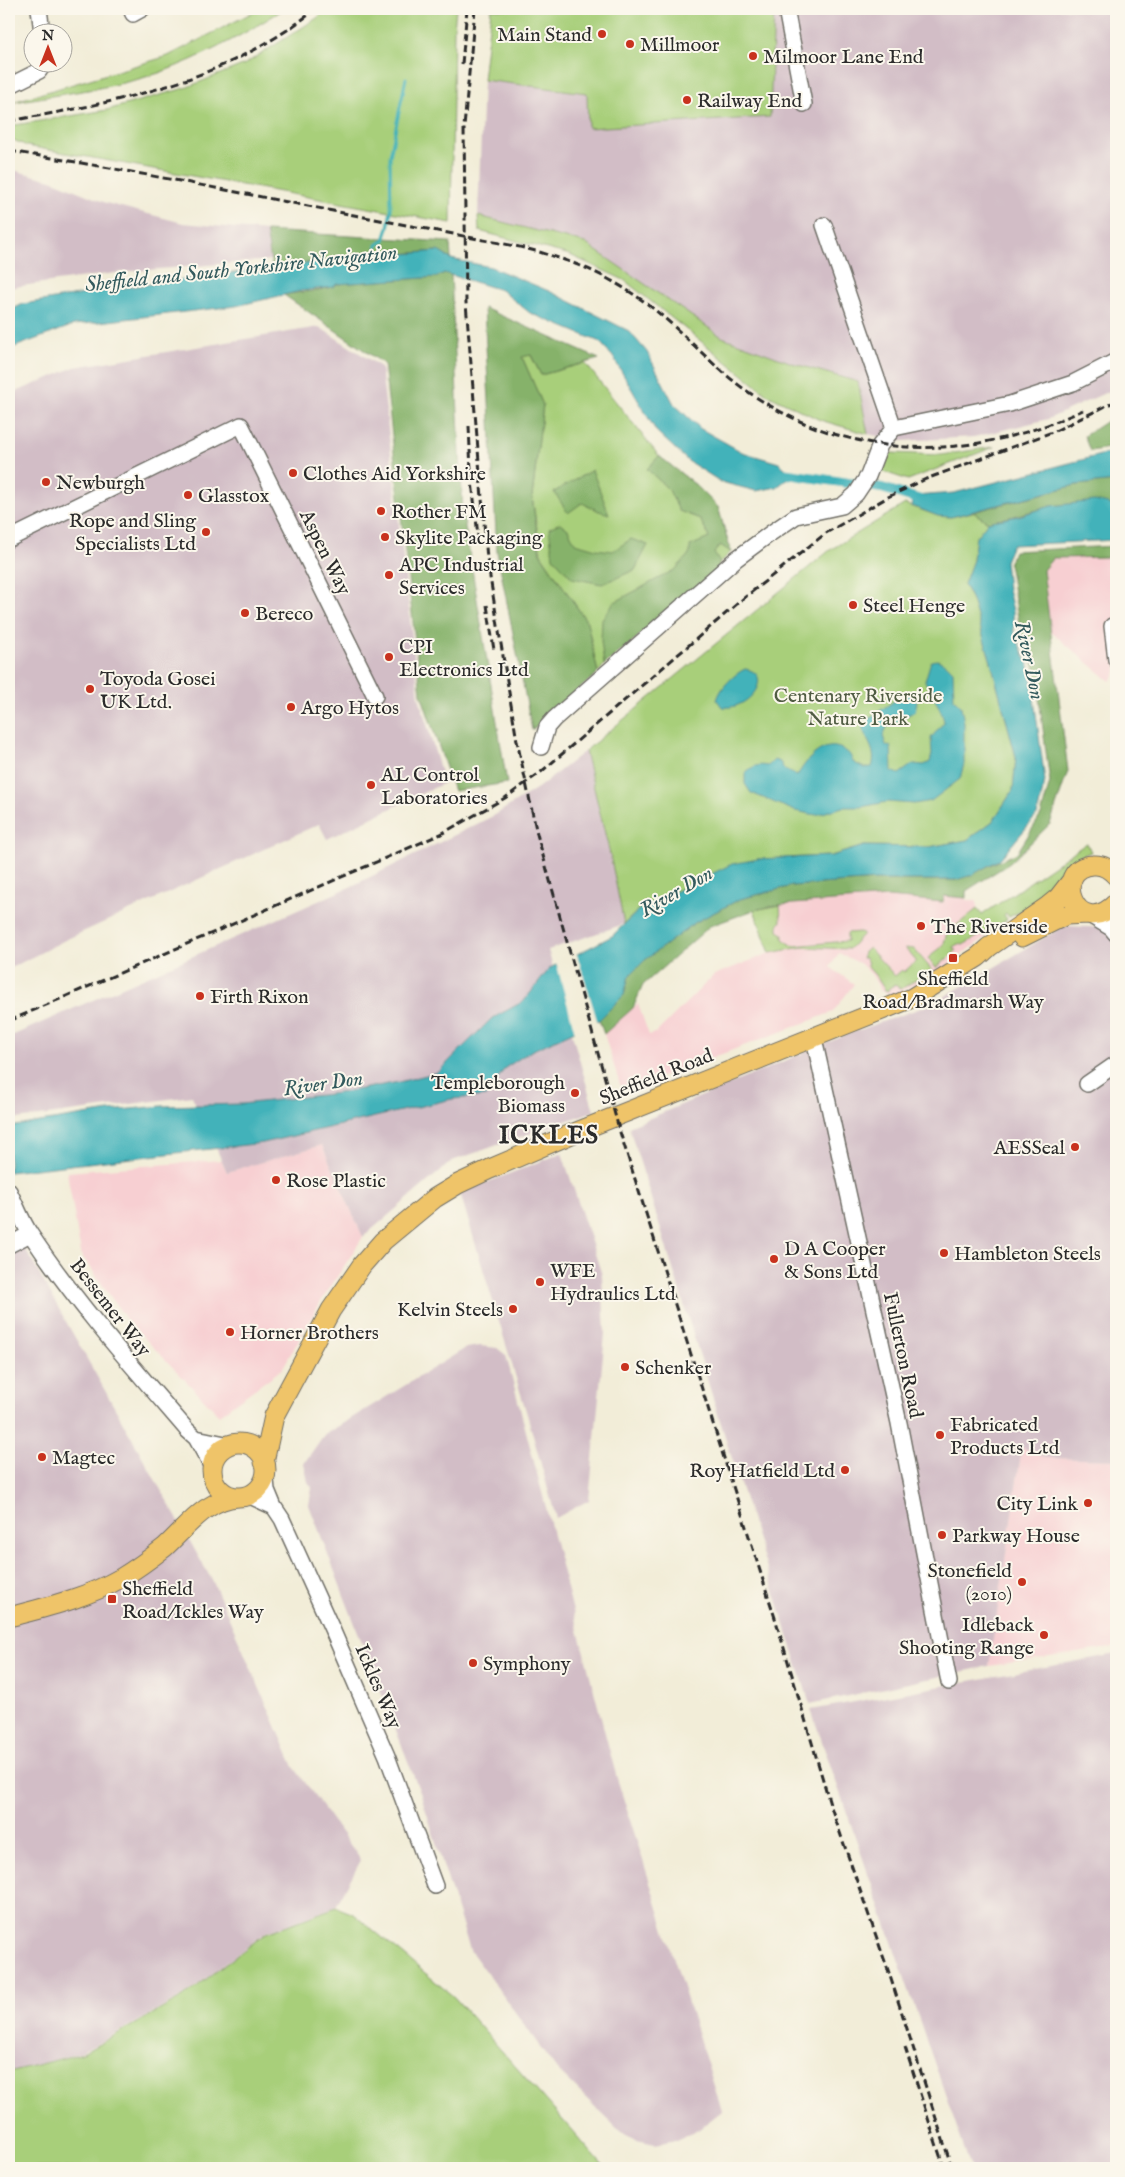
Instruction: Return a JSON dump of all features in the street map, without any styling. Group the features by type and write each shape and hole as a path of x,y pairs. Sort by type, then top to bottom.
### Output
{"main road":[{"path":"1089,865 1116,859"},
{"path":"1089,865 1103,866 1116,876"},
{"name":"Sheffield Road","path":"265,1466 274,1416 331,1310 362,1265 383,1241 435,1198 474,1176 569,1135 912,998 978,956 1048,906 1058,898 1080,869 1089,865"},
{"path":"1072,880 1070,893 1072,902 1080,910 1088,914"},
{"name":"Sheffield Road","path":"978,956 993,953 1066,915 1099,915 1108,912 1116,903"},
{"name":"Sheffield Road","path":"234,1444 274,1416"},
{"path":"9,1617 75,1599 120,1578 144,1564 202,1512 220,1500 243,1496 261,1484 265,1466 254,1448 234,1444 219,1452 212,1469 202,1512"},
{"path":"212,1469 215,1483 222,1491 243,1496"}],"street":[{"path":"39,9 41,22"},
{"path":"786,9 804,104"},
{"path":"9,86 37,72"},
{"path":"824,225 894,428"},
{"path":"541,747 548,727 554,719 736,559 796,516 842,506 856,494 866,480 880,445 894,428 1010,404 1073,383 1116,361"},
{"name":"Aspen Way","path":"9,539 241,425 375,696"},
{"path":"1112,626 1116,660"},
{"path":"1088,914 1111,928 1116,934"},
{"name":"Fullerton Road","path":"814,1038 899,1423 950,1682"},
{"path":"1086,1084 1116,1064"},
{"name":"Bessemer Way","path":"9,1191 30,1234 129,1363 196,1438 212,1469"},
{"path":"9,1245 30,1234"},
{"path":"196,1438 234,1444"},
{"name":"Ickles Way","path":"265,1466 267,1490 332,1629 383,1747 435,1886"},
{"path":"243,1496 274,1507"}],"shaded area":[{"path":"774,9 1116,9 1116,388 1048,419 974,437 901,441 868,434 858,382 792,363 722,337 585,243 478,216 483,80 587,93 588,127 770,117"},
{"path":"9,169 51,180 106,203 183,223 266,231 270,260 122,272 14,287 9,291"},
{"path":"319,327 381,367 419,697 444,783 327,839 319,824 65,940 9,969 9,395 75,367"},
{"path":"1116,557 1116,673 1110,681 1051,632 1043,570 1053,558"},
{"path":"585,751 610,854 624,924 548,950 594,1111 452,1161 363,1237 322,1145 227,1172 192,1096 9,1120 9,1037 350,887 495,815 539,787"},
{"path":"910,891 966,891 966,900 977,900 977,909 990,934 935,974 897,994 891,995 881,991 872,975 861,964 839,953 830,967 854,984 833,1012 627,1090 620,1085 604,1034 638,1004 649,1035 657,1032 714,975 770,953 754,910 780,905 888,897"},
{"path":"1064,926 1111,928 1116,934 1116,1460 1046,1458 1022,1447 989,1666 810,1704 629,1127 848,1034 932,1004"},
{"path":"322,1145 363,1237 320,1303 282,1369 219,1415 126,1319 81,1254 67,1172 221,1160 227,1172"},
{"path":"562,1153 602,1275 605,1334 589,1500 556,1518 527,1414 460,1193"},
{"path":"24,1247 214,1584 294,1767 361,1860 336,1906 266,1932 183,1996 82,2052 9,2072 9,1255"},
{"path":"480,1346 497,1348 506,1355 616,1775 722,2111 699,2129 676,2140 655,2144 637,2140 622,2133 557,2070 470,1950 421,1795 309,1505 312,1487 308,1482 304,1463 324,1435 466,1348"},
{"path":"1022,1447 1046,1458 1116,1460 1116,1647 989,1666"},
{"path":"1116,1654 1116,2168 971,2168 811,1710"}],"green space":[{"path":"259,9 284,9 192,60 159,73 103,87 9,103 168,56"},
{"path":"327,9 456,9 454,29 451,223 27,146 9,138 9,126 107,110 185,88 245,64 317,18"},
{"name":"Millmoor","path":"491,9 774,9 770,117 588,128 587,93 483,80"},
{"path":"478,216 585,243 722,337 792,363 858,382 868,434 820,420 767,394 624,280 570,255 479,231"},
{"path":"266,231 450,242 451,259 438,251 357,257 272,267"},
{"path":"444,273 451,274 463,514 507,783 454,791 421,694 384,364 284,295 320,290 337,284 437,277"},
{"path":"484,308 599,359 541,375 531,355 522,357 543,405 532,497 540,553 587,622 598,673 532,730 497,552"},
{"path":"530,354 541,375 585,363 659,456 697,486 718,507 731,552 720,563 716,572 604,665 598,673 587,622 541,554 532,497 543,405 522,357"},
{"path":"1116,415 1116,447 1090,451 1084,436"},
{"path":"994,447 908,480 881,471 891,453 941,455"},
{"path":"659,456 697,486 718,507 731,552 720,545 714,553 720,563 716,572 604,665 601,641 602,620 613,603 676,569 690,553 690,546 709,538 700,519 679,511 669,490 647,469"},
{"path":"592,470 609,514 582,503 568,513 554,492"},
{"path":"1116,481 1116,506 1099,503 1067,504 988,522 973,512 1076,485"},
{"name":"Centenary Riverside Nature Park","path":"905,504 938,516 951,517 973,512 988,522 976,537 973,560 964,584 972,600 991,662 1016,757 1013,790 993,821 967,840 929,847 864,846 831,856 758,859 641,908 624,924 610,854 585,751 830,550"},
{"path":"560,523 568,529 575,543 596,549 613,551 631,539 648,545 635,570 602,584 572,578 553,557 549,528"},
{"path":"1116,546 1116,557 1053,558 1043,570 1068,771 1050,824 1010,863 966,891 966,898 944,896 943,902 888,897 780,905 754,910 710,926 643,985 633,1008 604,1034 599,1020 624,995 629,976 645,960 696,922 740,899 792,886 876,880 956,880 1017,853 1041,815 1050,782 1035,668 1021,635 1009,563 1014,551"},
{"path":"1087,843 1091,852 1070,864 1053,890 1043,898 1009,917 1006,913 1004,915 1007,919 1002,923 963,945 958,944 953,947 956,951 936,968 928,958 943,946 947,933 977,909 982,915"},
{"path":"780,905 781,921 778,931 783,934 783,939 793,946 847,941 847,933 860,932 863,934 849,949 803,947 770,953 754,910"},
{"path":"869,948 895,976 902,970 904,972 916,961 905,948 914,949 932,970 901,989 895,985 889,988 888,991 885,990 866,965 868,963 865,958 862,958 864,952"},
{"path":"336,1907 354,1914 454,1997 605,2168 9,2168 9,2072 83,2053 183,1997 266,1933"}],"water":[{"path":"438,251 451,259 491,267 549,291 629,331 647,352 674,404 701,429 742,452 779,463 787,470 786,480 777,487 756,491 721,482 688,461 656,431 613,357 600,342 530,313 501,290 444,273 437,277 337,284 333,287 301,291 236,306 74,325 9,349 9,311 23,304 230,273"},
{"path":"1116,451 1116,481 1076,485 951,517 938,516 912,506 915,496 954,493"},
{"path":"1095,501 1116,506 1116,540 1012,545 1005,561 1013,611 1014,632 1030,669 1045,781 1037,815 1000,859 972,875 956,880 876,880 792,886 740,899 696,922 645,960 629,976 624,995 599,1020 531,1051 505,1068 486,1096 452,1099 263,1143 9,1172 9,1127 109,1111 162,1106 242,1104 339,1093 399,1082 438,1072 491,1019 524,1001 550,968 612,936 641,908 732,864 758,859 831,856 864,846 929,847 967,840 993,821 1013,790 1016,757 991,662 972,600 964,584 973,560 976,537 988,522 1018,516 1051,506"},
{"path":"937,660 946,664 953,671 954,699 961,706 964,723 964,764 960,779 931,801 914,804 887,802 861,807 843,807 816,815 795,811 751,793 745,784 745,773 753,767 758,765 768,766 774,760 780,762 784,769 797,776 811,757 824,748 839,748 850,755 853,762 864,768 872,767 872,749 862,723 906,693 913,694 917,702 915,711 887,727 883,736 886,745 891,747 892,771 899,774 913,764 924,765 930,762 932,754 931,738 944,722 925,681 931,661"},
{"path":"745,669 754,672 758,677 755,691 742,703 732,707 722,707 717,700 724,686"}],"pier":[{"path":"576,951 598,1023 575,1033 556,962"}],"waterway":[{"path":"376,260 377,245 384,240 391,210 390,156 406,78"},
{"name":"Sheffield and South Yorkshire Navigation","path":"775,472 882,488 927,502"}],"railway":[{"path":"9,121 91,106 170,85 209,71 246,54 282,34 316,9"},
{"path":"462,64 467,9"},
{"path":"475,9 464,127 466,303 487,559 517,741 537,834 619,1129 776,1621 831,1807 889,1973 952,2168"},
{"path":"9,151 139,173 503,244 562,259 602,276 645,302 674,326 729,378 744,389 784,413 825,431 867,442 910,447 954,446 997,439 1040,427 1083,410"},
{"path":"9,1021 441,834 505,798 541,772 744,598 826,533 888,497 926,479 1055,431 1116,401"},
{"path":"469,426 471,472 478,536"},
{"path":"487,605 494,650"},
{"path":"905,2047 944,2168"}],"place":[{"name":"Main Stand","path":"602,34"},
{"name":"Millmoor","path":"630,44"},
{"name":"Milmoor Lane End","path":"753,56"},
{"name":"Railway End","path":"687,100"},
{"name":"Clothes Aid Yorkshire","path":"293,473"},
{"name":"Newburgh","path":"46,482"},
{"name":"Glasstox","path":"188,495"},
{"name":"Rother FM","path":"381,511"},
{"name":"Rope and Sling Specialists Ltd","path":"206,532"},
{"name":"Skylite Packaging","path":"385,537"},
{"name":"APC Industrial Services","path":"389,575"},
{"name":"Steel Henge","path":"853,605"},
{"name":"Bereco","path":"245,613"},
{"name":"CPI Electronics Ltd","path":"389,657"},
{"name":"Toyoda Gosei UK Ltd.","path":"90,689"},
{"name":"Argo Hytos","path":"291,707"},
{"name":"AL Control Laboratories","path":"371,785"},
{"name":"The Riverside","path":"921,926"},
{"name":"Sheffield Road/Bradmarsh Way","path":"953,958"},
{"name":"Firth Rixon","path":"200,996"},
{"name":"Templeborough Biomass","path":"575,1093"},
{"name":"AESSeal","path":"1075,1147"},
{"name":"Rose Plastic","path":"276,1180"},
{"name":"Hambleton Steels","path":"944,1253"},
{"name":"D A Cooper & Sons Ltd","path":"774,1259"},
{"name":"WFE Hydraulics Ltd","path":"540,1282"},
{"name":"Kelvin Steels","path":"513,1309"},
{"name":"Horner Brothers","path":"230,1332"},
{"name":"Schenker","path":"625,1367"},
{"name":"Fabricated Products Ltd","path":"940,1435"},
{"name":"Magtec","path":"42,1457"},
{"name":"Roy Hatfield Ltd","path":"845,1470"},
{"name":"City Link","path":"1088,1503"},
{"name":"Parkway House","path":"942,1535"},
{"name":"Stonefield (2010)","path":"1022,1582"},
{"name":"Sheffield Road/Ickles Way","path":"112,1599"},
{"name":"Idleback Shooting Range","path":"1044,1635"},
{"name":"Symphony","path":"473,1663"}],"district":[{"name":"ICKLES","path":"549,1134"}],"water label":[{"name":"River Don","path":"1030,660"},
{"name":"River Don","path":"676,891"},
{"name":"River Don","path":"323,1083"}]}
